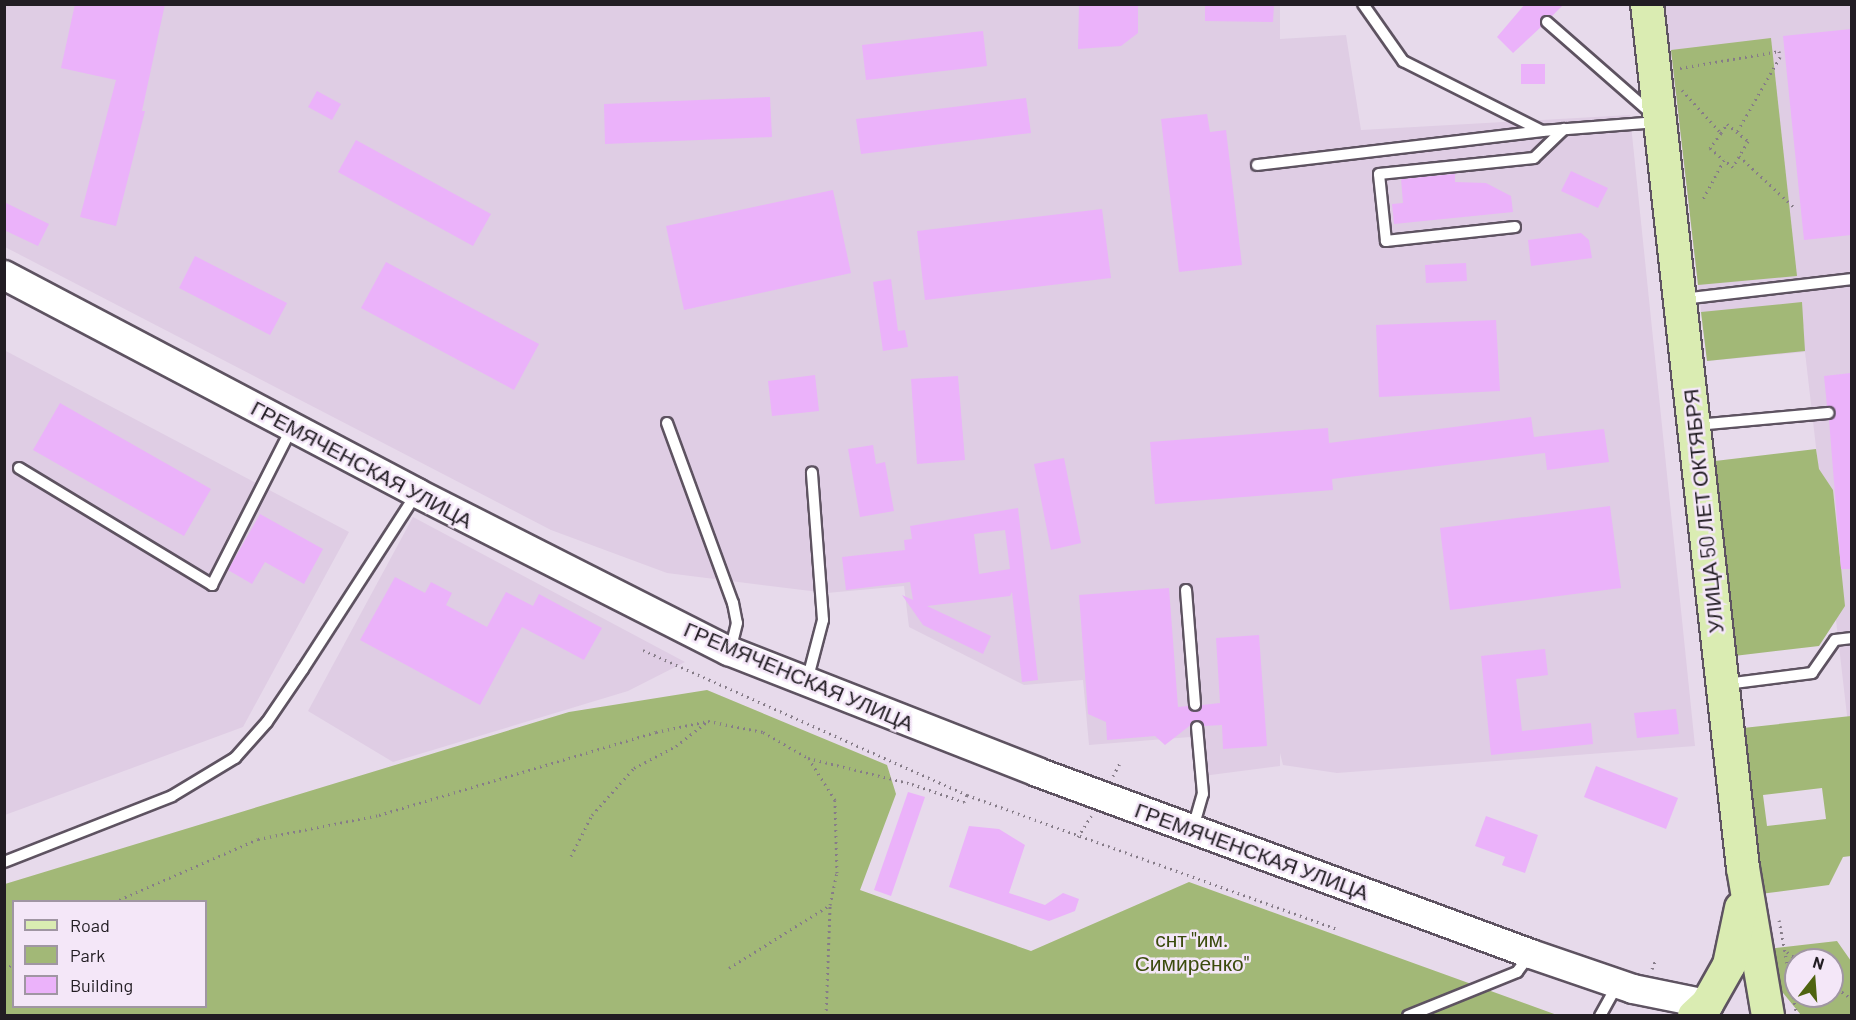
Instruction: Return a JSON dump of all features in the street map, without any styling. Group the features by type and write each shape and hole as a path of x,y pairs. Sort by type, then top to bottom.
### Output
{"main road":[{"name":"УЛИЦА 50 ЛЕТ ОКТЯБРЯ","path":"1647,4 1743,868 1766,1016"},
{"name":"ГРЕМЯЧЕНСКАЯ УЛИЦА","path":"4,275 417,493 729,651 1193,828 1625,987"},
{"path":"1700,1010 1736,944 1743,868"},
{"path":"1625,987 1700,1010 1739,1002 1766,1016"},
{"path":"1625,987 1667,1016"}],"lane":[{"path":"1363,4 1403,61 1542,131"},
{"path":"1546,21 1661,122"},
{"path":"1257,165 1542,131 1661,122"},
{"path":"1515,227 1386,241 1378,174 1534,158 1564,129"},
{"path":"1679,299 1851,279"},
{"path":"1693,425 1828,413"},
{"path":"667,423 734,603 737,623 729,651"},
{"path":"19,468 212,585 292,427"},
{"path":"807,681 818,653 823,620 812,472"},
{"path":"4,862 172,796 235,758 267,722 417,493"},
{"path":"1186,590 1195,705"},
{"path":"1722,684 1812,673 1835,640 1851,638"},
{"path":"1193,828 1203,794 1197,727"},
{"path":"1408,1016 1517,972 1531,954"},
{"path":"1600,1016 1625,987"}],"path":[{"path":"1673,69 1779,51 1780,57 1737,132"},
{"path":"1674,82 1721,133"},
{"path":"1727,124 1737,132 1748,141 1733,167 1710,148 1727,124"},
{"path":"1739,156 1795,208"},
{"path":"1703,199 1724,160"},
{"path":"643,650 967,795 1338,929"},
{"path":"119,900 258,839 379,815 656,732 708,721 763,732 808,758 912,784 964,802 967,795"},
{"path":"571,856 592,815 634,768 676,746 708,721"},
{"path":"808,758 835,800 837,873 830,905 826,1016"},
{"path":"729,968 830,905"},
{"path":"1779,920 1784,948"}],"shaded area":[{"path":"5,5 1280,5 1280,39 1346,35 1361,130 1630,115 1695,746 1337,773 1283,765 1280,753 1280,766 1195,777 1190,737 1089,745 1083,680 1024,685 909,627 904,586 827,593 667,573 551,530 5,247"},
{"path":"1665,5 1851,5 1851,750 1805,352 1707,361"},
{"path":"4,350 349,532 243,727 5,815"},
{"path":"413,517 685,662 628,691 393,762 308,711"}],"green space":[{"path":"1771,38 1797,276 1698,285 1671,50"},
{"path":"1802,302 1805,351 1707,361 1701,312"},
{"path":"1816,449 1819,469 1833,490 1845,606 1819,646 1734,656 1715,461"},
{"name":"снт \"им. Симиренко\"","path":"707,690 887,765 896,794 860,890 1031,951 1189,882 1557,1015 5,1016 5,884 569,712"},
{"path":"1851,716 1851,856 1843,857 1829,885 1760,894 1743,728","holes":["1822,788 1826,819 1767,826 1763,795"]},
{"path":"1837,941 1842,948 1784,948 1784,994 1771,978 1768,949"},
{"path":"1844,951 1851,961 1851,1015 1801,1015 1795,1008 1844,1008"}],"building":[{"path":"75,4 165,4 142,111 145,111 116,226 80,217 116,80 61,68"},
{"path":"1079,4 1138,4 1138,33 1121,46 1078,49"},
{"path":"1205,4 1274,4 1273,22 1205,21"},
{"path":"1525,4 1564,4 1552,16 1542,17 1541,27 1513,53 1497,37"},
{"path":"1851,29 1851,235 1804,240 1783,36"},
{"path":"983,31 987,66 866,80 862,45"},
{"path":"1521,64 1545,64 1545,84 1521,84"},
{"path":"317,91 341,104 332,120 308,107"},
{"path":"770,97 772,137 605,144 604,104"},
{"path":"1026,98 1031,133 861,154 856,119"},
{"path":"1207,114 1210,132 1226,130 1242,265 1179,272 1161,119"},
{"path":"356,140 491,214 473,246 338,172"},
{"path":"1571,171 1608,188 1598,208 1561,191"},
{"path":"1455,174 1455,182 1486,183 1511,196 1513,212 1394,224 1392,204 1403,203 1401,179"},
{"path":"833,190 851,273 684,310 666,226"},
{"path":"4,202 49,224 38,246 4,230"},
{"path":"1102,209 1111,278 925,300 917,231"},
{"path":"1581,233 1589,240 1592,258 1531,266 1528,240"},
{"path":"195,256 287,303 270,335 179,288"},
{"path":"386,262 539,344 514,390 361,308"},
{"path":"1466,263 1467,281 1426,283 1425,265"},
{"path":"891,279 898,331 905,330 908,347 883,351 873,282"},
{"path":"1496,320 1500,391 1379,397 1376,325"},
{"path":"1851,373 1851,569 1841,569 1829,420 1835,413 1827,406 1824,376"},
{"path":"815,375 819,411 772,416 768,381"},
{"path":"958,376 965,460 917,464 911,379"},
{"path":"60,403 211,489 184,536 33,450"},
{"path":"1531,417 1534,437 1604,429 1609,462 1547,470 1545,453 1332,479 1333,490 1155,504 1150,442 1328,428 1329,443"},
{"path":"873,445 876,464 885,462 894,511 860,517 848,449"},
{"path":"1064,458 1081,543 1051,550 1034,464"},
{"path":"1610,506 1621,588 1450,610 1440,528"},
{"path":"1018,508 1038,680 1022,682 1012,592 1010,596 927,606 991,636 983,654 923,625 902,595 913,600 910,582 846,590 842,557 905,550 904,540 912,539 910,526","holes":["1005,530 1010,569 979,574 974,534"]},
{"path":"260,514 323,549 304,584 265,562 252,584 228,570"},
{"path":"395,577 425,593 431,582 452,593 446,605 487,627 506,592 533,606 539,594 602,628 584,660 522,627 480,705 360,640"},
{"path":"1169,588 1178,707 1188,706 1195,712 1202,705 1220,703 1216,638 1259,635 1267,746 1223,749 1222,725 1204,726 1197,720 1165,745 1155,736 1107,740 1106,722 1088,714 1079,595"},
{"path":"1545,649 1548,675 1516,679 1522,731 1591,723 1593,744 1491,755 1481,656"},
{"path":"1676,709 1679,734 1637,738 1634,713"},
{"path":"1596,766 1678,798 1666,829 1584,797"},
{"path":"908,792 925,797 891,896 874,890"},
{"path":"1486,816 1538,835 1525,873 1502,865 1505,857 1475,846"},
{"path":"969,826 999,829 1025,845 1009,893 1045,905 1063,893 1079,899 1075,911 1049,921 949,887"}]}
